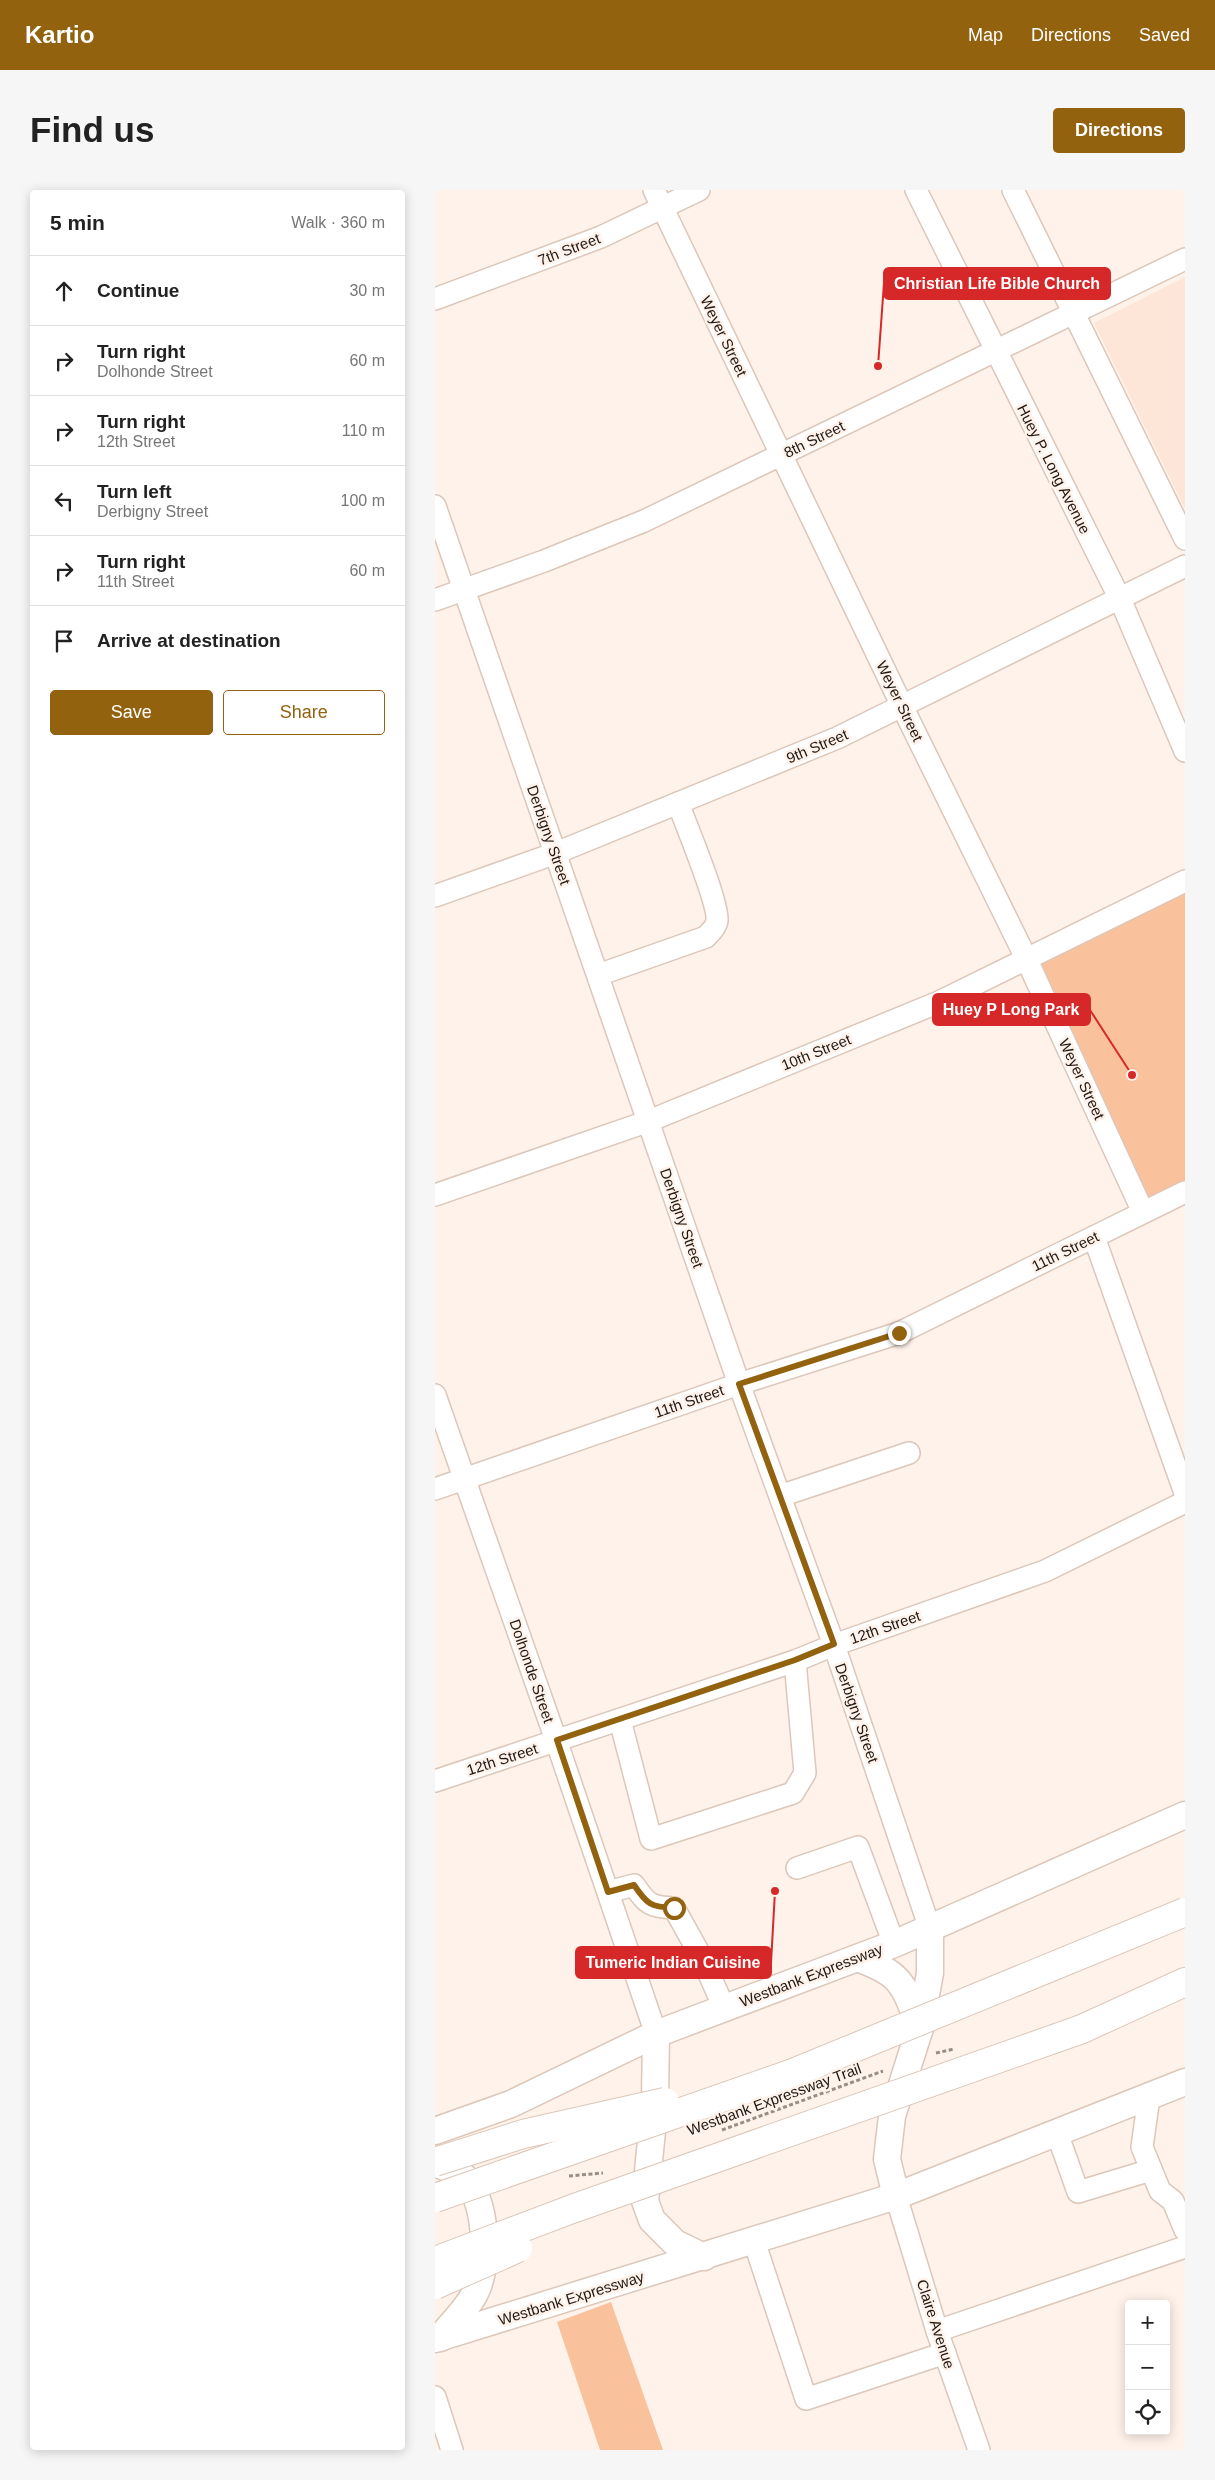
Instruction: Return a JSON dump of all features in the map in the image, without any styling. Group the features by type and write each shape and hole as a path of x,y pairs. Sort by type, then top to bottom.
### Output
{"highway":[{"path":"435,2198 793,2073 1185,1912"},
{"path":"1082,2028 1185,1982"},
{"path":"435,2262 572,2210 1082,2028 1185,1995"},
{"path":"435,2162 523,2134 793,2073"},
{"path":"435,2285 535,2241 572,2210"}],"main road":[{"name":"Westbank Expressway","path":"435,2131 511,2104 656,2034 894,1944 1185,1814"},
{"path":"896,2196 887,2159 891,2116 921,2028 930,1973 930,1928"},
{"path":"857,1958 879,1966 904,1984 921,2028"},
{"path":"656,2034 655,2101 645,2201 652,2220 675,2243 704,2257"},
{"name":"Westbank Expressway","path":"437,2339 896,2196 1185,2082"},
{"path":"435,2162 462,2176 472,2188 484,2229 483,2267 475,2293 437,2339"}],"street":[{"name":"7th Street","path":"435,299 601,237 658,198 699,190"},
{"name":"Huey P. Long Avenue","path":"915,190 1120,599 1185,750"},
{"path":"1013,190 1185,539"},
{"name":"Weyer Street","path":"658,198 902,706 1026,958 1143,1212"},
{"name":"8th Street","path":"435,600 465,591 644,521 1185,259"},
{"name":"Derbigny Street","path":"435,506 739,1384 834,1644 930,1928"},
{"name":"9th Street","path":"435,896 556,853 837,738 1185,566"},
{"path":"598,975 706,937 715,927 717,917 714,904 678,803"},
{"name":"10th Street","path":"435,1195 649,1121 939,1002 1185,882"},
{"name":"11th Street","path":"435,1489 739,1384 899,1333 1185,1192"},
{"path":"1094,1237 1185,1493"},
{"name":"Dolhonde Street","path":"435,1395 557,1740 656,2034"},
{"path":"780,1496 909,1453"},
{"name":"12th Street","path":"435,1781 795,1660 834,1644 1045,1571 1185,1502"},
{"path":"620,1720 651,1840 793,1793 805,1773 795,1660"},
{"path":"797,1868 858,1847 894,1944"},
{"path":"608,1892 634,1885 647,1903 658,1907 674,1908 703,1960 724,2008"},
{"path":"1149,2097 1142,2147 1160,2191 1173,2201 1185,2230"},
{"path":"1057,2133 1078,2192 1151,2170"},
{"name":"Claire Avenue","path":"896,2196 937,2331 979,2450"},
{"path":"754,2241 806,2399 945,2353"},
{"path":"937,2331 1185,2247"},
{"path":"435,2397 452,2450"}],"path":[{"name":"Westbank Expressway Trail","path":"718,2132 883,2071"}],"shaded area":[{"path":"1185,277 1185,509 1094,323"},
{"path":"1185,881 1185,1192 1143,1212 1026,958"},
{"path":"611,2302 663,2450 600,2450 557,2322"}],"place":[{"name":"Christian Life Bible Church","path":"878,366"},
{"name":"Huey P Long Park","path":"1132,1075"},
{"name":"Tumeric Indian Cuisine","path":"775,1891"}],"route":[{"path":"674,1908 658,1907 647,1903 634,1885 608,1892 557,1740 795,1660 834,1644 739,1384 899,1333"}]}
